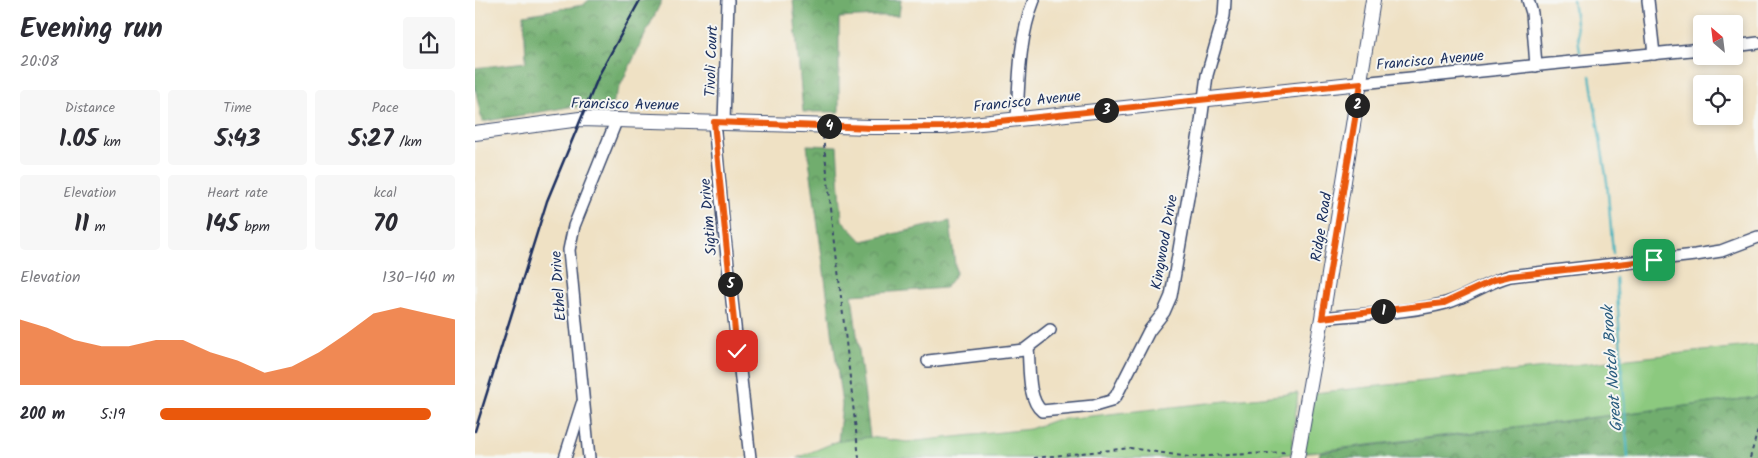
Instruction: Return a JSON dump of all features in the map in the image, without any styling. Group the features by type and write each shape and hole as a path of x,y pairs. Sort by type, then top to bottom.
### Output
{"main road":[{"name":"Ridge Road","path":"1297,456 1322,318 1373,0"},
{"name":"Francisco Avenue","path":"475,133 564,119 822,126 943,127 1361,83"}],"street":[{"name":"Tivoli Court","path":"719,122 728,0"},
{"path":"1017,119 1021,48 1024,29 1034,0"},
{"name":"Kingwood Drive","path":"1028,348 1033,394 1038,408 1042,411 1095,406 1111,401 1116,396 1149,331 1169,303 1207,75 1224,16 1225,0"},
{"path":"1528,0 1532,13 1536,66"},
{"path":"1648,0 1654,54"},
{"path":"1743,45 1758,43"},
{"name":"Francisco Avenue","path":"1361,83 1693,50"},
{"name":"Ethel Drive","path":"589,458 569,250 574,226 617,119"},
{"name":"Sigtim Drive","path":"719,122 750,458"},
{"path":"1322,318 1434,306 1454,300 1494,280 1510,276 1695,255 1721,250 1758,237"},
{"path":"927,361 1028,348 1051,330"},
{"path":"565,458 584,397"}],"path":[{"path":"822,126 859,458"},
{"path":"1750,458 1758,430"},
{"path":"1034,458 1130,448 1189,457 1281,451 1297,456"}],"green space":[{"path":"589,0 662,0 610,107 569,107 482,122 475,87 475,68 526,62 524,15 583,5"},
{"path":"793,0 901,0 899,15 839,18 839,112 803,112"},
{"path":"807,145 837,146 842,220 862,241 950,221 956,274 945,288 852,295 870,437 838,441 842,405"},
{"path":"1758,345 1758,397 1303,453 1314,393"},
{"path":"1298,393 1291,454 1258,458 797,458 838,441 870,437 907,442 1030,429 1055,420"},
{"path":"1758,397 1758,458 1319,458 1320,452"}],"waterway":[{"name":"Great Notch Brook","path":"1573,0 1580,52"},
{"name":"Great Notch Brook","path":"1590,76 1607,182 1613,253"},
{"name":"Great Notch Brook","path":"1616,278 1628,458"}],"railway":[{"path":"475,431 547,201 600,73 640,0"}],"route":[{"path":"737,351 714,122 872,128 943,127 1361,83 1322,318 1434,306 1463,297 1494,280 1510,276 1654,260"}]}
